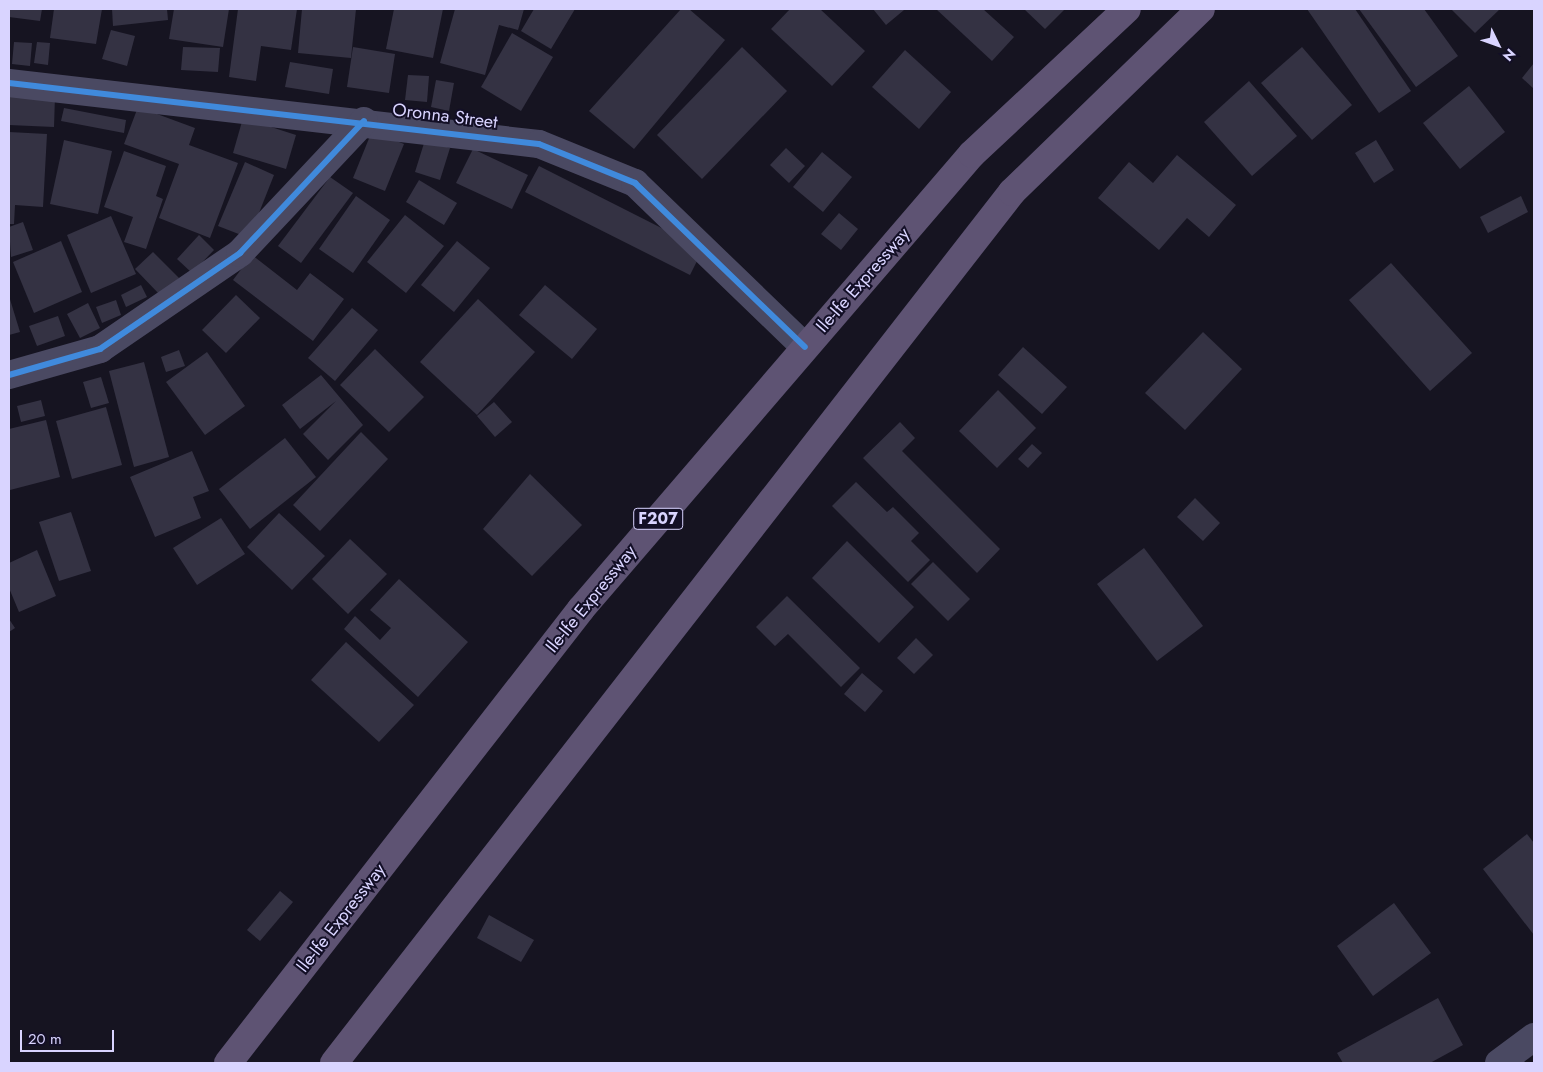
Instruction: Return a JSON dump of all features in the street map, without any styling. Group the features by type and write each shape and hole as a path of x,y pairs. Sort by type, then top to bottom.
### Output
{"main road":[{"name":"Ile-Ife Expressway","path":"228,1063 581,609 972,154 1127,9"},
{"path":"334,1063 1012,192 1201,9"}],"street":[{"name":"Oronna Street","path":"9,83 364,121 539,144 635,183 806,346"},
{"path":"9,375 100,349 240,253 364,121"},
{"path":"1499,1063 1534,1037"}],"building":[{"path":"9,9 42,9 40,21 9,17"},
{"path":"54,9 102,9 96,44 50,38"},
{"path":"112,9 167,9 168,20 113,26"},
{"path":"174,9 229,9 223,47 169,39"},
{"path":"238,9 297,9 291,50 261,46 256,81 229,77"},
{"path":"302,9 356,9 351,58 298,53"},
{"path":"394,9 443,9 433,58 386,49"},
{"path":"455,9 524,9 518,30 499,25 485,75 440,63"},
{"path":"534,9 575,9 551,49 521,31"},
{"path":"681,9 689,9 725,40 634,149 589,111"},
{"path":"790,9 820,9 865,51 832,86 771,29"},
{"path":"873,9 903,9 904,10 886,25"},
{"path":"936,9 983,9 1014,37 992,61"},
{"path":"1024,9 1065,9 1045,29"},
{"path":"1307,9 1355,9 1411,91 1379,113"},
{"path":"1359,9 1424,9 1458,56 1416,87"},
{"path":"1451,9 1500,9 1475,33"},
{"path":"111,30 135,36 127,66 102,59"},
{"path":"512,33 553,57 521,111 481,87"},
{"path":"14,42 32,43 30,66 12,64"},
{"path":"37,42 50,43 48,65 34,63"},
{"path":"183,47 220,48 218,72 181,70"},
{"path":"353,47 395,54 389,93 347,87"},
{"path":"742,47 787,91 702,179 657,135"},
{"path":"1302,47 1352,105 1312,140 1261,83"},
{"path":"905,50 951,92 919,129 872,87"},
{"path":"290,62 333,69 329,94 285,87"},
{"path":"1534,63 1534,89 1522,78"},
{"path":"408,75 429,76 427,102 405,100"},
{"path":"436,80 454,83 449,111 431,107"},
{"path":"1249,81 1297,136 1252,176 1204,122"},
{"path":"1469,86 1505,132 1460,169 1423,123"},
{"path":"9,94 55,95 54,127 9,125"},
{"path":"138,107 195,128 189,145 238,163 210,238 159,218 179,164 124,144"},
{"path":"64,108 126,120 124,133 61,121"},
{"path":"243,118 296,135 286,169 233,153"},
{"path":"372,131 404,144 385,191 353,178"},
{"path":"9,132 47,134 43,207 15,205 14,224 9,224"},
{"path":"64,140 112,151 98,214 50,204"},
{"path":"425,140 450,148 440,180 415,172"},
{"path":"1376,140 1394,170 1374,183 1355,153"},
{"path":"786,148 805,166 789,183 770,165"},
{"path":"473,149 528,175 512,209 456,183"},
{"path":"124,151 166,166 156,196 163,199 146,249 124,242 133,217 104,207"},
{"path":"822,152 852,177 823,212 793,187"},
{"path":"1177,155 1236,205 1209,237 1187,218 1159,250 1098,198 1129,162 1153,183"},
{"path":"245,162 274,175 249,238 218,226"},
{"path":"539,166 703,249 690,275 525,192"},
{"path":"330,177 353,193 301,263 278,246"},
{"path":"419,180 457,203 444,225 406,202"},
{"path":"356,196 390,220 353,273 319,249"},
{"path":"1521,196 1528,212 1488,233 1480,217"},
{"path":"839,213 858,229 841,250 821,234"},
{"path":"405,215 444,246 406,293 367,262"},
{"path":"111,216 136,274 91,293 67,235"},
{"path":"23,222 33,250 11,257 9,227"},
{"path":"199,235 214,250 192,273 177,259"},
{"path":"61,241 82,292 34,313 13,262"},
{"path":"457,241 490,268 454,312 421,285"},
{"path":"153,252 179,278 161,296 135,269"},
{"path":"252,255 297,290 310,273 344,299 313,341 233,280"},
{"path":"1391,263 1472,353 1430,391 1349,300"},
{"path":"141,285 147,297 126,307 121,295"},
{"path":"545,285 597,329 572,359 519,315"},
{"path":"236,295 260,318 226,353 202,330"},
{"path":"9,296 20,332 9,335"},
{"path":"478,299 535,352 477,415 420,362"},
{"path":"116,300 121,315 102,323 96,307"},
{"path":"88,303 100,328 80,338 67,314"},
{"path":"352,308 378,330 335,381 308,358"},
{"path":"58,316 65,336 37,346 29,326"},
{"path":"1203,332 1242,369 1185,430 1145,393"},
{"path":"1023,347 1067,387 1042,414 998,375"},
{"path":"375,349 424,397 389,432 340,385"},
{"path":"179,350 185,366 166,372 161,357"},
{"path":"207,352 245,406 205,435 166,382"},
{"path":"144,362 169,457 134,467 109,371"},
{"path":"321,375 363,425 328,460 303,434 336,401 300,429 282,405"},
{"path":"101,377 109,403 91,408 83,382"},
{"path":"998,390 1036,428 997,468 959,431"},
{"path":"41,400 45,416 21,422 17,406"},
{"path":"494,402 512,422 495,437 477,416"},
{"path":"106,407 122,465 72,479 56,421"},
{"path":"46,420 60,477 10,490 9,429"},
{"path":"900,422 915,438 902,451 1000,549 977,573 863,458"},
{"path":"361,432 388,459 320,531 293,505"},
{"path":"285,438 316,477 250,529 219,489"},
{"path":"1032,444 1042,453 1028,468 1018,459"},
{"path":"192,451 209,491 193,497 201,518 155,537 130,477"},
{"path":"530,474 582,525 532,576 483,529"},
{"path":"856,482 887,512 893,507 919,533 911,541 930,560 908,582 832,506"},
{"path":"1195,498 1220,523 1203,541 1177,517"},
{"path":"71,512 91,571 59,581 39,522"},
{"path":"279,513 325,556 292,590 247,547"},
{"path":"221,518 245,554 197,585 173,548"},
{"path":"350,539 387,574 348,614 312,579"},
{"path":"847,541 914,607 879,643 812,578"},
{"path":"1144,548 1203,626 1157,661 1097,584"},
{"path":"37,550 56,596 19,612 9,588 9,563"},
{"path":"933,562 970,599 948,621 911,584"},
{"path":"399,579 468,642 418,697 344,629 355,616 380,640 391,628 370,610"},
{"path":"787,596 860,668 841,687 788,634 775,646 756,627"},
{"path":"9,619 15,628 9,632"},
{"path":"916,638 933,655 914,674 897,658"},
{"path":"346,642 414,705 379,742 311,680"},
{"path":"862,673 883,691 865,712 844,694"},
{"path":"1527,834 1534,843 1534,935 1483,869"},
{"path":"280,891 293,902 260,941 247,930"},
{"path":"1394,903 1431,953 1373,996 1337,946"},
{"path":"489,915 534,940 521,962 477,938"},
{"path":"1438,998 1463,1045 1430,1063 1343,1063 1337,1053"}],"cycle path":[{"path":"9,83 539,144 635,183 805,347"},
{"path":"9,375 100,349 240,253 364,121"}]}
